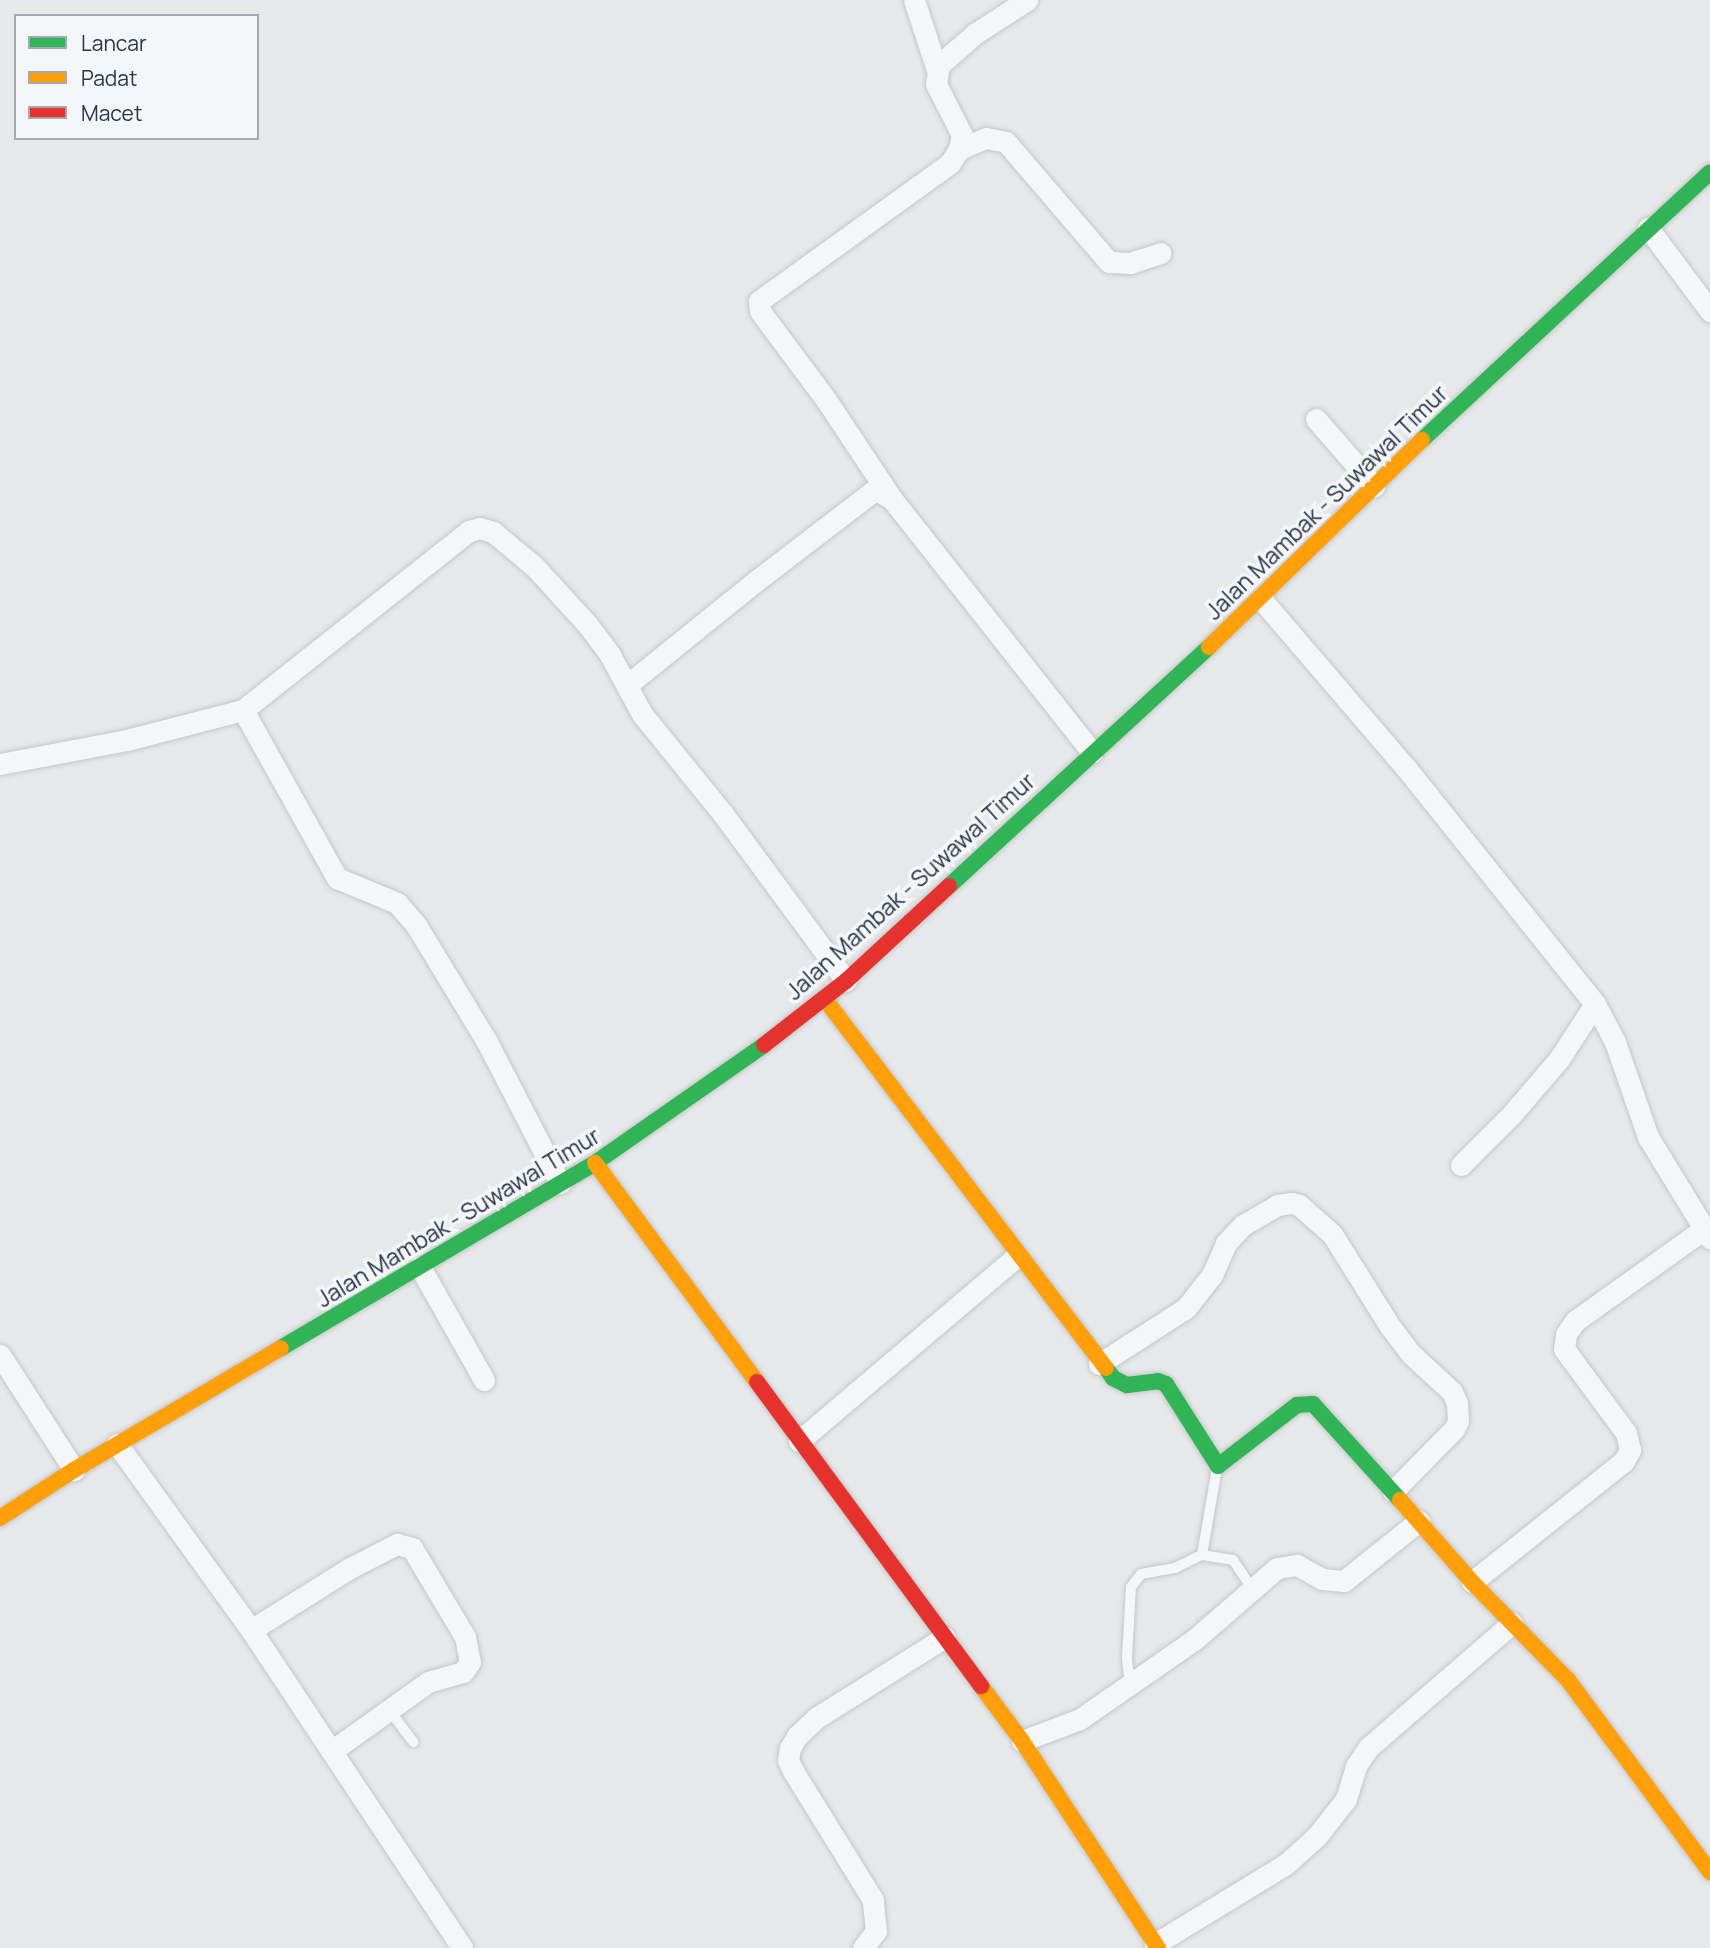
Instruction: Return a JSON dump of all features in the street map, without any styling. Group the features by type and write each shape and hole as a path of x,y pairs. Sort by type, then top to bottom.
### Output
{"street":[{"path":"914,0 937,70"},
{"path":"1027,0 976,33 941,61 936,84 962,135 959,149 950,163 763,295 758,305 892,499 1092,752"},
{"path":"959,149 986,138 1006,142 1109,262 1130,263 1160,253"},
{"name":"Jalan Mambak - Suwawal Timur","path":"0,1518 74,1469 596,1163 737,1066 846,981 1261,599 1374,486 1710,172"},
{"path":"1648,228 1710,311"},
{"path":"1316,419 1374,486"},
{"path":"627,685 872,492 892,499"},
{"path":"0,764 127,740 243,710 475,528 486,530 507,541 534,566 587,624 627,685 642,714 723,814 846,981"},
{"path":"1261,599 1414,778 1595,1004 1615,1042 1648,1137 1707,1233 1575,1321 1566,1334 1564,1349 1626,1433 1630,1450 1624,1461 1472,1582"},
{"path":"243,710 337,878 397,903 416,925 487,1042 560,1183"},
{"path":"824,998 1099,1364 1120,1383 1140,1385 1158,1381 1166,1384 1218,1466 1297,1405 1313,1404 1472,1582 1568,1680 1710,1872"},
{"path":"1461,1165 1512,1114 1559,1059 1595,1004"},
{"path":"596,1163 1023,1741 1156,1946 1286,1864 1317,1836 1346,1799 1356,1766 1368,1746 1512,1623"},
{"path":"1099,1364 1186,1307 1212,1275 1226,1243 1244,1225 1277,1205 1299,1205 1332,1234 1411,1354 1452,1392 1457,1403 1458,1421 1454,1429 1393,1492"},
{"path":"799,1441 1017,1256"},
{"path":"420,1267 484,1380"},
{"path":"0,1356 74,1469"},
{"path":"117,1444 251,1630 462,1948"},
{"path":"1023,1741 1080,1718 1130,1684 1195,1639 1277,1568 1289,1564 1297,1565 1322,1579 1344,1581 1419,1521"},
{"path":"251,1630 350,1568 397,1544 407,1545 465,1637 470,1662 463,1672 428,1682 333,1750"},
{"path":"863,1948 876,1930 873,1900 793,1771 788,1760 790,1748 797,1736 816,1718 945,1637"}],"lane":[{"path":"1202,1555 1218,1466"},
{"path":"1130,1684 1127,1658 1131,1587 1141,1574 1175,1568 1202,1555 1233,1560 1252,1588"},
{"path":"390,1711 413,1742"}],"traffic: fast":[{"path":"1422,440 1710,172"},
{"path":"949,886 1209,647"},
{"path":"281,1348 595,1163 764,1045"},
{"path":"1106,1368 1113,1378 1127,1385 1158,1381 1166,1384 1218,1466 1297,1405 1313,1404 1400,1500"}],"traffic: slow":[{"path":"1209,647 1422,440"},
{"path":"824,998 1106,1368"},
{"path":"595,1163 757,1382"},
{"path":"0,1518 74,1470 281,1348"},
{"path":"1400,1500 1472,1582 1568,1680 1710,1872"},
{"path":"981,1686 1022,1741 1158,1948"}],"traffic: jam":[{"path":"764,1045 846,981 949,886"},
{"path":"757,1382 981,1686"}]}
